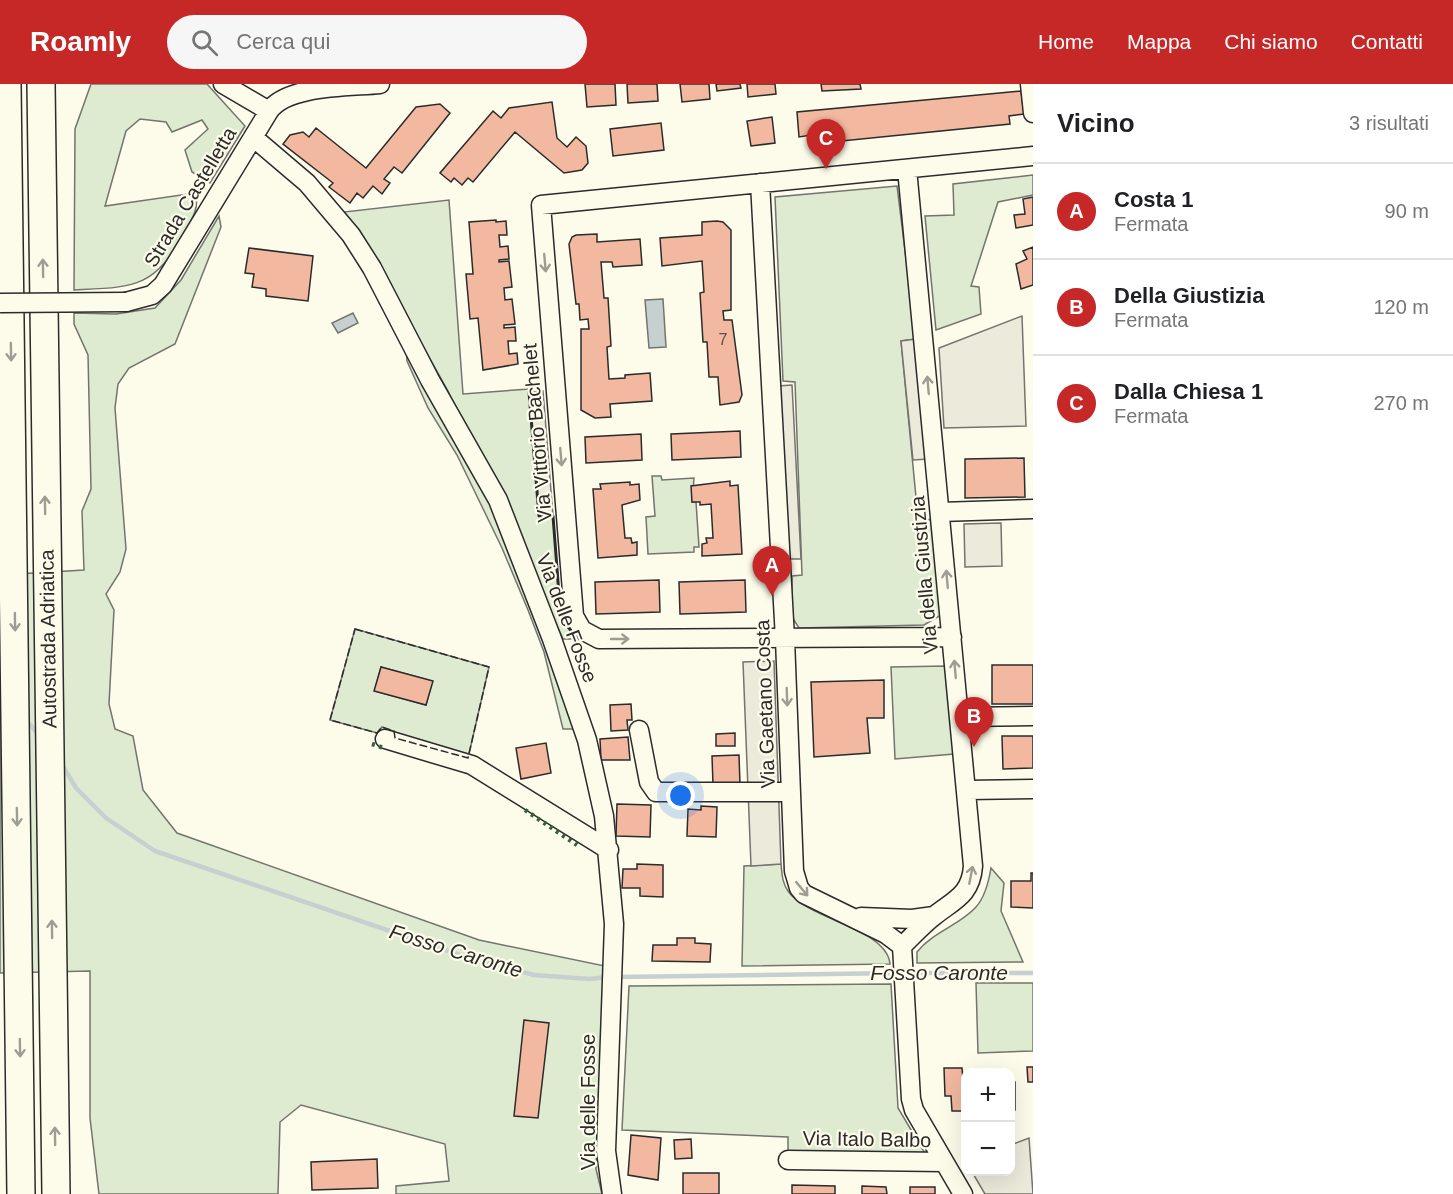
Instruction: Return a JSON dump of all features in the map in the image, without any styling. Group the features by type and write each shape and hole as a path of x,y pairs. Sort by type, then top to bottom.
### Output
{"highway":[{"name":"Autostrada Adriatica","path":"7,84 21,1194"},
{"name":"Autostrada Adriatica","path":"41,84 56,1194"}],"street":[{"path":"224,84 268,111 280,99 290,95 380,84"},
{"path":"1030,84 1033,112"},
{"name":"Strada Castelletta","path":"0,303 126,302 152,294 163,285 268,111"},
{"name":"Via delle Fosse","path":"253,137 307,183 351,235 372,268 430,381 498,500 549,629 587,740 609,850 614,924 606,1151 612,1194"},
{"path":"760,183 1033,156"},
{"name":"Via della Giustizia","path":"902,954 934,916 960,899 970,883 973,866 908,169"},
{"name":"Via Vittorio Bachelet","path":"760,183 541,205 574,616 577,624 589,636 599,639 785,639"},
{"name":"Via Gaetano Costa","path":"760,183 785,639 794,871 798,888 812,899 886,934 902,954"},
{"path":"940,512 1033,508"},
{"path":"785,639 952,637"},
{"path":"960,717 1033,716"},
{"path":"639,730 649,782 656,792 791,792"},
{"path":"385,739 472,765 609,850"},
{"path":"967,790 1033,789"},
{"path":"849,915 901,919 934,916"},
{"name":"Via Italo Balbo","path":"902,954 911,1099 914,1110 963,1194"},
{"name":"Via Italo Balbo","path":"789,1160 944,1162"}],"green space":[{"path":"91,84 207,84 245,126 210,183 192,172 185,150 208,129 202,120 172,132 166,122 140,119 126,131 105,206 195,193 197,203 194,213 174,251 152,275 140,281 112,288 74,290 75,129"},
{"path":"1033,175 1033,195 998,202 971,286 979,287 981,314 936,330 925,216 954,215 953,184"},
{"path":"897,186 916,339 901,341 918,518 932,520 941,615 924,625 799,628 792,617 792,576 802,575 795,382 783,381 775,197"},
{"path":"449,200 463,394 529,389 539,516 553,516 560,608 564,622 578,639 563,639 448,391 358,230 344,212"},
{"path":"219,216 221,227 175,344 129,368 118,384 115,408 126,549 120,572 106,594 114,610 109,704 115,729 133,736 143,790 177,833 479,940 605,966 596,1169 602,1194 396,1194 396,1186 449,1181 445,1144 301,1105 280,1122 278,1194 99,1194 90,1118 90,971 0,973 0,575 84,570 82,511 91,489 88,355 74,324 74,313 116,314 155,308 181,280"},
{"path":"406,347 477,469 578,729 563,729 544,652 528,610 502,548 457,455 428,408 407,361"},
{"path":"652,476 661,476 662,480 694,478 692,502 696,502 699,547 694,547 694,552 648,554 646,517 655,516"},
{"path":"355,629 489,667 468,758 395,738 393,731 382,727 377,733 330,720","holes":["381,667 432,681 426,705 375,691"]},
{"path":"946,666 954,754 895,759 891,667"},
{"path":"781,864 785,885 798,901 876,941 886,952 890,964 742,966 744,866"},
{"path":"991,868 1004,883 1001,911 1023,962 917,963 917,952 923,945 976,907 988,883"},
{"path":"976,983 1033,983 1033,1051 978,1053"},
{"path":"891,984 898,1108 926,1155 788,1152 788,1137 622,1130 629,986"}],"shaded area":[{"path":"663,299 666,347 649,348 645,300"},
{"path":"353,313 358,323 338,333 332,323"},
{"path":"1022,316 1026,426 944,428 939,348"},
{"path":"916,339 928,459 913,460 901,341"},
{"path":"792,385 801,559 787,559 778,386"},
{"path":"543,391 553,516 539,516 529,392"},
{"path":"1001,523 1002,566 965,567 964,524"},
{"path":"774,661 781,864 751,866 743,662"},
{"path":"1029,1138 1033,1194 985,1194 974,1176 1015,1176 1015,1143"}],"building":[{"path":"585,84 615,84 616,105 587,107"},
{"path":"627,84 657,84 658,101 628,103"},
{"path":"680,84 709,84 710,99 682,102"},
{"path":"716,84 740,84 741,88 717,91"},
{"path":"747,84 775,84 776,94 748,97"},
{"path":"821,84 860,84 861,89 822,91"},
{"path":"1021,91 1024,114 1009,116 1010,124 812,144 811,135 799,137 797,112"},
{"path":"552,102 557,138 567,147 576,137 586,146 588,163 582,170 564,173 515,132 473,182 468,178 462,185 454,178 451,182 440,173 493,111 501,118 509,108"},
{"path":"440,104 450,113 402,173 394,167 384,179 390,183 382,194 373,186 363,198 357,193 350,203 329,187 333,183 283,144 290,135 303,132 309,137 316,128 366,168 416,107"},
{"path":"772,117 775,143 751,146 747,121"},
{"path":"661,123 664,150 613,156 610,129"},
{"path":"1033,197 1033,225 1016,228 1014,215 1025,214 1023,199"},
{"path":"496,220 496,222 506,221 507,235 499,235 500,247 508,246 509,259 499,260 499,262 509,261 512,287 504,288 505,300 512,299 515,324 504,325 504,328 515,327 516,341 508,341 509,354 517,353 518,364 483,370 478,318 470,319 466,274 473,274 469,222"},
{"path":"702,222 723,222 731,230 731,310 723,311 724,320 732,320 742,395 739,402 720,405 718,377 709,377 707,342 703,342 700,293 704,292 702,261 662,266 660,238 702,235"},
{"path":"597,234 597,242 640,239 642,265 613,267 612,262 601,262 604,298 608,298 611,346 607,347 609,379 650,373 652,401 610,404 611,417 595,418 581,410 581,329 589,329 588,319 580,320 579,304 576,304 569,244 572,237 576,235"},
{"path":"1033,247 1033,285 1021,289 1016,264 1027,259 1023,251"},
{"path":"249,248 313,256 308,301 266,296 266,289 252,287 254,274 245,273"},
{"path":"740,431 741,457 672,460 671,434"},
{"path":"641,434 642,460 586,463 585,437"},
{"path":"1024,458 1025,497 965,498 965,459"},
{"path":"730,481 730,486 738,485 742,554 702,556 702,544 707,543 706,538 713,538 711,504 700,505 700,502 692,502 691,486"},
{"path":"630,482 630,485 639,484 640,500 622,505 625,538 631,538 632,543 637,542 637,555 598,558 593,489 601,489 600,484"},
{"path":"659,580 660,612 596,614 595,582"},
{"path":"745,580 746,612 680,614 679,582"},
{"path":"992,665 1033,665 1033,704 992,704"},
{"path":"381,667 433,681 426,705 374,691"},
{"path":"884,680 884,718 867,718 870,753 814,757 811,682"},
{"path":"631,704 632,720 627,720 628,730 611,731 610,705"},
{"path":"735,733 735,746 716,746 716,734"},
{"path":"1002,736 1033,736 1033,768 1003,769"},
{"path":"628,737 630,760 601,760 600,739"},
{"path":"546,743 551,773 521,779 516,748"},
{"path":"739,755 740,785 713,785 712,756"},
{"path":"617,804 651,805 650,837 616,836"},
{"path":"701,806 717,807 716,837 687,836 688,809 701,810"},
{"path":"637,864 663,865 663,897 640,896 640,888 622,888 623,869 637,869"},
{"path":"1031,873 1033,873 1033,908 1011,907 1011,881 1031,881"},
{"path":"677,938 695,938 695,943 711,944 710,962 652,961 653,945 677,945"},
{"path":"524,1020 549,1023 538,1118 514,1116"},
{"path":"1027,1067 1033,1067 1033,1082 1028,1082"},
{"path":"944,1068 961,1068 961,1111 952,1111 951,1096 945,1096"},
{"path":"631,1135 661,1138 658,1180 628,1175"},
{"path":"691,1139 692,1158 675,1159 674,1140"},
{"path":"377,1159 378,1188 312,1190 311,1162"},
{"path":"683,1173 719,1173 719,1194 683,1194"},
{"path":"792,1185 835,1186 835,1194 792,1194"},
{"path":"862,1186 886,1187 887,1194 862,1194"},
{"path":"910,1187 935,1187 935,1194 910,1194"}],"waterway":[{"name":"Fosso Caronte","path":"25,719 39,735"},
{"name":"Fosso Caronte","path":"61,763 76,788 106,818 155,851 469,958 534,975 590,979 607,977"},
{"name":"Fosso Caronte","path":"616,977 898,973"},
{"name":"Fosso Caronte","path":"907,973 1033,973"}],"hedge":[{"path":"372,744 384,748"},
{"path":"525,810 577,845"}],"fence":[{"path":"355,629 489,667 468,758 395,738 394,731 382,727 377,733 330,720 355,629"}],"wall":[{"path":"529,392 539,516 553,516 560,608 564,622 578,639"}],"place":[{"name":"Dalla Chiesa 1","path":"826,169"},
{"name":"Costa 1","path":"772,596"},
{"name":"Della Giustizia","path":"974,747"}]}
